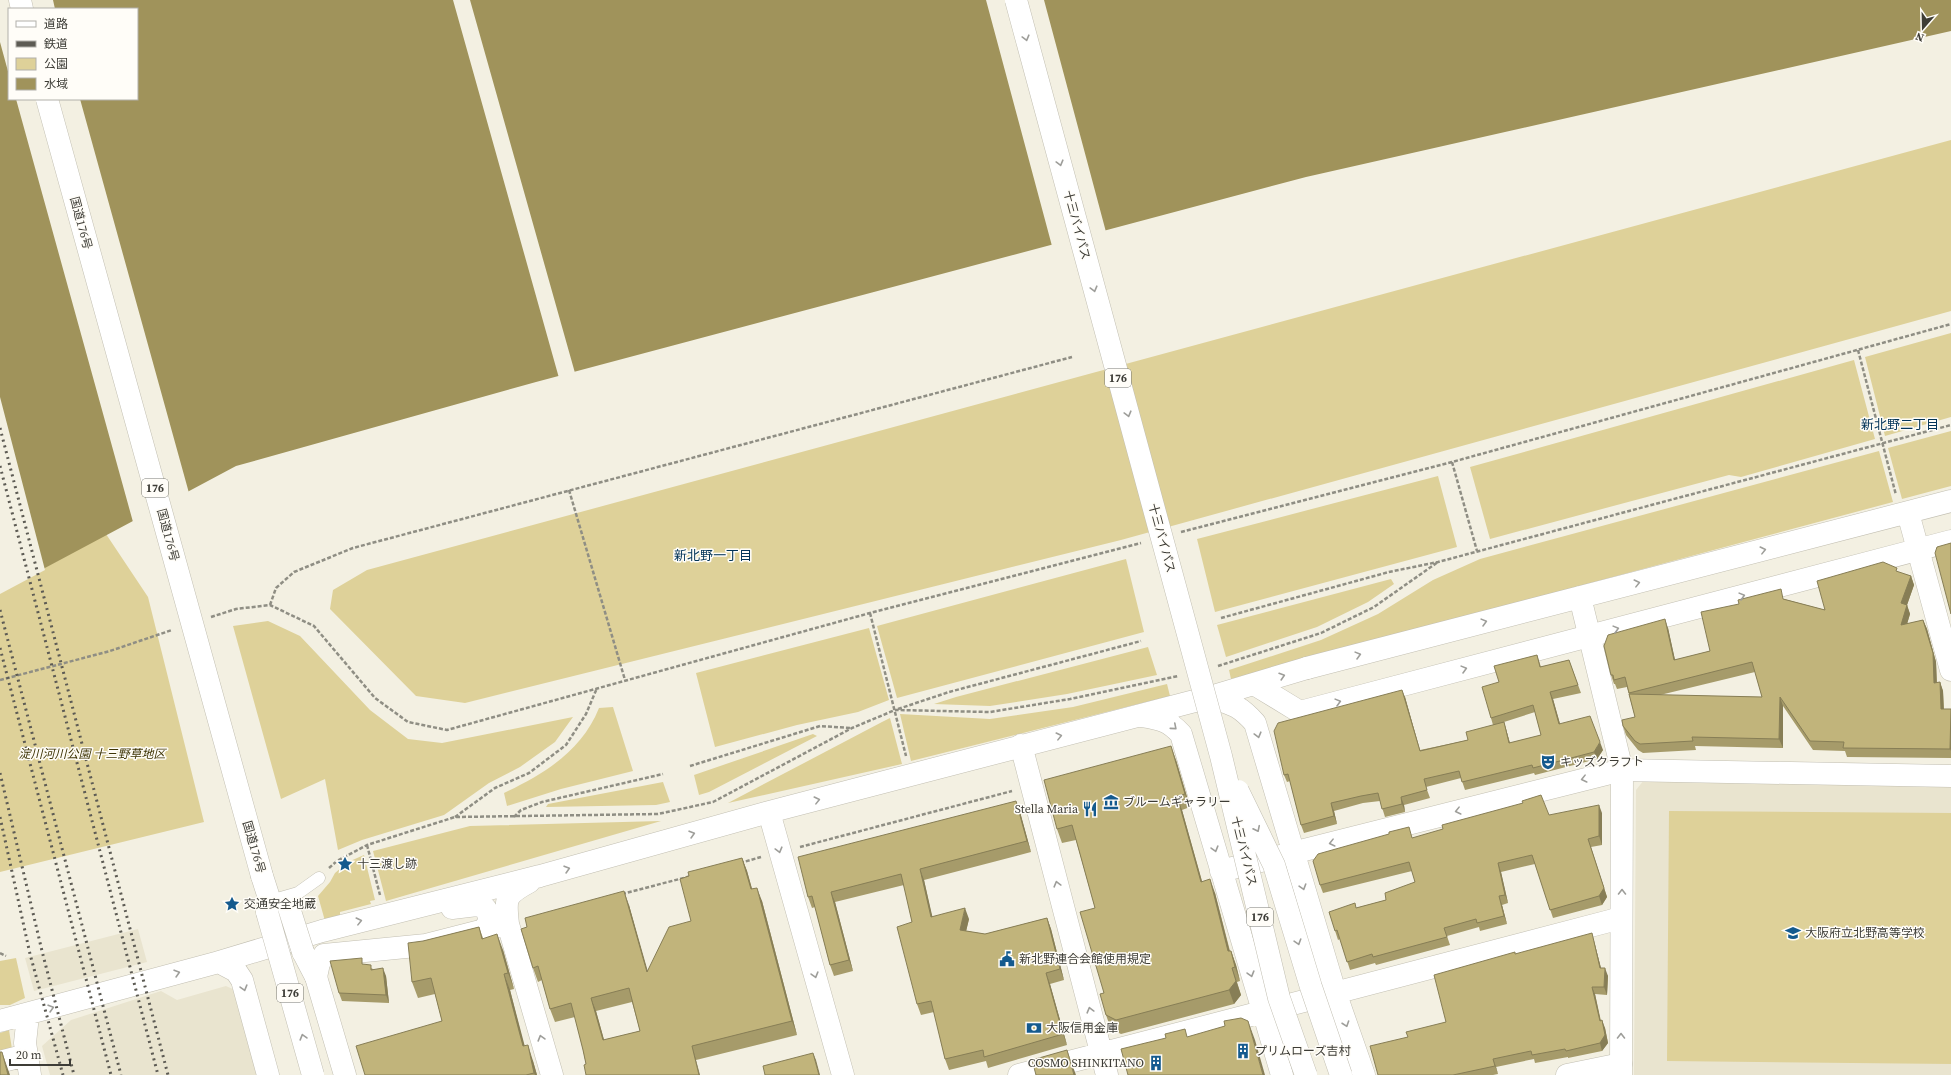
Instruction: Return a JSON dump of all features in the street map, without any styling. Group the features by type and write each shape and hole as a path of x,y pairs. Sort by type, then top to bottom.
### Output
{"main road":[{"name":"十三バイパス","path":"1016,0 1221,756 1279,998 1306,1075"},
{"name":"国道176号","path":"47,100 262,876 275,907 303,952 316,977 345,1075"},
{"path":"0,1021 28,1015 219,962 322,931 540,876 769,812 910,776 1021,745 1210,698 1307,668 1951,501"},
{"path":"1908,513 1951,670"},
{"path":"1254,684 1300,712 1951,541"},
{"path":"1566,1075 1621,1069 1622,770 1580,597"},
{"path":"1210,698 1235,705 1244,710 1255,723 1292,853 1335,992 1364,1075"},
{"path":"1138,716 1158,718 1171,724 1181,734 1262,1012 1282,1075"},
{"path":"1021,745 1107,1075"},
{"name":"176","path":"1221,756 1274,865 1311,987 1341,1075"},
{"path":"1221,871 1622,770 1951,776"},
{"path":"769,812 843,1075"},
{"path":"540,876 513,891 507,898 506,908 508,924 552,1075"},
{"path":"385,915 477,905 485,908 490,917 489,924 482,931"},
{"name":"国道176号","path":"275,907 313,1075"},
{"path":"1019,1075 1621,918"},
{"path":"316,977 319,963 324,955 426,945 508,924"},
{"path":"219,962 236,971 242,980 268,1075"},
{"path":"0,1062 28,1065 25,1029 28,1015"}],"lane":[{"path":"275,907 298,894 319,878"}],"path":[{"path":"1176,534 1452,462 1951,324"},
{"path":"1858,350 1882,444 1899,502 1908,513"},
{"path":"270,605 276,588 294,572 353,548 1072,357"},
{"path":"1221,618 1389,572 1438,562 1951,425"},
{"path":"1452,462 1477,551"},
{"path":"569,490 625,680"},
{"path":"206,619 236,609 270,605 314,626 376,698 408,722 447,730 870,613 1146,541"},
{"path":"1214,667 1321,633 1374,607 1438,562"},
{"path":"870,613 910,776"},
{"path":"0,680 110,651 176,628"},
{"path":"319,878 337,861 367,845 455,817 658,814 713,802 852,728 895,710 949,692 1141,641"},
{"path":"895,710 990,712 1070,699 1184,674"},
{"path":"455,817 495,788 529,773 566,745 586,714 598,687"},
{"path":"690,766 820,726 852,728"},
{"path":"514,817 521,810 542,802 663,774"},
{"path":"735,864 1031,785"},
{"path":"367,845 385,915"},
{"path":"621,894 697,874"},
{"path":"0,953 6,956"}],"shaded area":[{"name":"大阪府立北野高等学校","path":"1644,780 1951,786 1951,1075 1634,1075 1636,790"},
{"path":"138,929 147,962 34,991 25,958"},
{"path":"226,986 237,991 261,1075 50,1075 42,1046 71,1020 161,991 177,1000"}],"green space":[{"path":"1951,140 1951,311 1121,540 465,703 416,696 330,609 333,590 367,570"},
{"path":"1951,333 1951,417 1885,436 1865,357"},
{"path":"1854,360 1875,439 1741,477 1729,475 1490,539 1470,467"},
{"path":"1951,431 1951,486 1902,499 1888,448"},
{"path":"1879,451 1893,502 1231,679 1229,670 1321,640 1378,614 1433,580 1480,559"},
{"path":"1438,476 1457,547 1215,612 1197,539"},
{"name":"淀川河川公園 十三野草地区","path":"106,534 148,597 204,822 0,872 0,592"},
{"path":"1126,559 1144,632 897,698 877,626"},
{"path":"1391,579 1394,584 1368,602 1317,627 1226,657 1217,625"},
{"path":"268,621 300,636 370,710 408,739 442,743 573,717 555,742 520,767 489,783 444,815 362,840 338,850 325,779 281,799 233,626"},
{"path":"869,628 889,700 858,712 797,725 715,747 696,673"},
{"path":"1148,647 1157,675 1067,694 990,706 934,704 956,697"},
{"path":"1167,684 1170,696 911,761 900,714 990,719 1073,707"},
{"path":"613,707 633,771 561,789 507,806 504,793 533,778 560,760 583,737 599,708"},
{"path":"890,718 902,764 728,803 882,722"},
{"path":"813,734 817,736 709,792 699,795 694,775"},
{"path":"663,782 670,802 656,805 546,807 548,804"},
{"name":"大阪府立北野高等学校","path":"1669,811 1951,813 1951,1064 1667,1061"},
{"path":"661,821 386,901 373,851 470,826"},
{"path":"364,855 375,900 370,901 371,904 340,912 340,917 325,921 318,896 330,882 335,873 348,862"},
{"path":"16,958 25,998 10,1005 0,1005 0,961"},
{"path":"9,1030 12,1049 0,1055 0,1033"}],"water":[{"path":"0,0 1951,0 1951,31 1306,177 536,382 236,466 0,592"}],"pier":[{"path":"0,0 53,0 55,8 8,8 8,71 0,42"},
{"path":"453,0 470,0 575,373 559,378"},
{"path":"986,0 1044,0 1106,232 1052,246"},
{"path":"16,100 80,100 189,493 133,522"},
{"path":"0,397 45,570 0,594"}],"building":[{"path":"1951,543 1951,614 1935,553 1937,547"},
{"path":"1883,562 1897,568 1896,571 1911,576 1901,603 1907,605 1901,625 1923,620 1933,653 1934,683 1940,682 1941,709 1951,709 1950,749 1843,748 1844,742 1810,741 1780,697 1779,739 1692,737 1693,741 1640,744 1635,741 1623,726 1622,720 1635,717 1629,694 1762,697 1752,662 1629,693 1625,677 1614,680 1613,675 1611,675 1604,646 1608,635 1665,619 1674,660 1710,651 1701,612 1739,604 1738,600 1781,589 1783,599 1825,610 1817,581"},
{"path":"1537,655 1540,667 1569,660 1578,685 1550,692 1559,724 1590,716 1600,742 1594,752 1533,768 1532,765 1462,782 1459,771 1424,779 1427,790 1401,797 1402,804 1382,809 1378,793 1361,796 1331,803 1334,816 1301,825 1288,774 1284,775 1274,731 1278,723 1402,690 1420,751 1468,740 1466,732 1504,722 1509,743 1541,735 1533,705 1491,718 1482,687 1499,682 1494,666"},
{"path":"1171,746 1185,794 1177,796 1201,882 1210,879 1228,951 1231,951 1235,967 1232,968 1236,981 1229,990 1116,1020 1106,1015 1100,994 1104,993 1080,912 1095,908 1072,825 1057,829 1044,780"},
{"path":"1541,795 1549,815 1599,805 1599,836 1588,839 1604,888 1599,896 1550,910 1532,855 1498,863 1505,895 1499,896 1504,916 1477,923 1476,919 1444,928 1447,937 1373,957 1372,954 1347,962 1337,930 1335,931 1329,912 1355,903 1356,908 1386,900 1385,893 1415,882 1409,862 1320,885 1313,861 1318,854 1409,827 1412,838 1443,829 1442,825 1523,803 1522,801"},
{"path":"1016,801 1027,841 920,869 931,917 965,908 960,930 985,934 1047,918 1060,969 1046,973 1063,1034 984,1057 983,1050 945,1059 931,1001 917,1004 897,927 912,922 901,874 831,892 849,960 830,965 812,896 808,897 798,857"},
{"path":"742,858 751,889 757,888 792,1021 692,1046 699,1075 586,1075 584,1065 586,1064 571,1003 550,1009 538,966 533,968 521,929 527,927 525,918 624,891 647,972 669,927 691,921 680,879 689,876 688,872","holes":["629,988 640,1031 603,1040 591,998"]},
{"path":"479,927 482,939 497,934 508,973 504,974 523,1046 528,1045 534,1073 526,1075 365,1075 356,1046 442,1021 431,978 412,982 408,943 423,941"},
{"path":"1592,933 1600,968 1605,968 1604,987 1592,987 1605,1035 1600,1043 1566,1051 1565,1049 1532,1055 1531,1051 1493,1059 1495,1066 1453,1075 1378,1075 1370,1046 1408,1037 1406,1032 1446,1022 1434,975 1515,952 1515,954"},
{"path":"362,958 362,964 371,965 371,970 383,968 386,995 339,993 330,961"},
{"path":"1241,1018 1248,1021 1263,1075 1128,1075 1121,1049 1166,1038 1165,1034 1185,1029 1187,1037 1225,1026 1224,1021"},
{"path":"1067,1050 1074,1075 1036,1075 1032,1060"},
{"path":"0,1052 2,1052 8,1075 0,1075"},
{"path":"813,1053 819,1075 765,1075 763,1066"}],"railway":[{"path":"0,428 168,1075"},
{"path":"0,466 158,1075"},
{"path":"0,610 121,1075"},
{"path":"0,648 111,1075"},
{"path":"0,773 42,951 74,1075"},
{"path":"0,817 30,954 63,1075"}],"place":[{"name":"キッズクラフト","path":"1548,762"},
{"name":"ブルームギャラリー","path":"1111,802"},
{"name":"Stella Maria","path":"1090,809"},
{"name":"十三渡し跡","path":"345,864"},
{"name":"交通安全地蔵","path":"232,904"},
{"name":"大阪府立北野高等学校","path":"1793,933"},
{"name":"新北野連合会館使用規定","path":"1007,959"},
{"name":"大阪信用金庫","path":"1034,1028"},
{"name":"プリムローズ吉村","path":"1243,1051"},
{"name":"COSMO SHINKITANO","path":"1156,1063"}],"district":[{"name":"新北野二丁目","path":"1900,424"},
{"name":"新北野一丁目","path":"713,555"}]}
